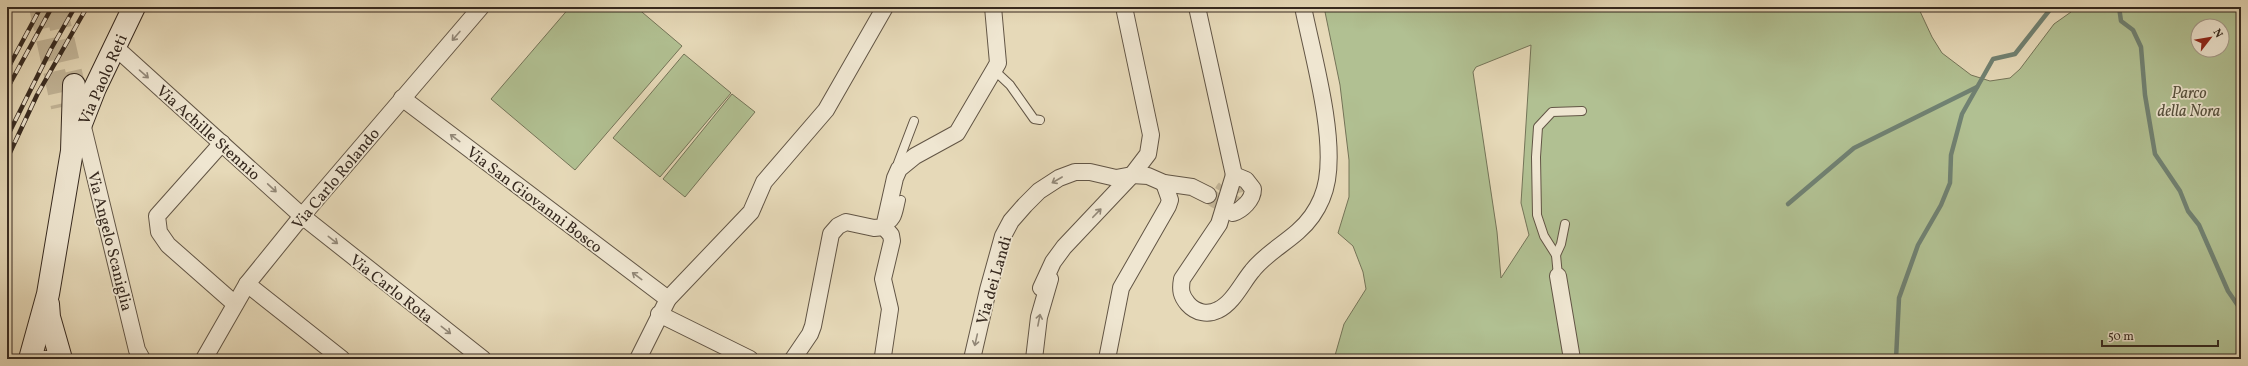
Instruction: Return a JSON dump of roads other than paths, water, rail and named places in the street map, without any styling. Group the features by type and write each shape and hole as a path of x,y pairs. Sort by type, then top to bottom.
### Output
{"main road":[{"name":"Via Paolo Reti","path":"72,151 82,122 134,7"},
{"name":"Via Paolo Reti","path":"48,294 72,151 74,85"},
{"path":"62,107 72,151"},
{"path":"30,359 48,294"},
{"path":"48,294 49,317 61,359"}],"street":[{"name":"Via Carlo Rolando","path":"204,359 247,284 302,216 481,7"},
{"path":"638,359 659,314 668,300 751,212 764,182 826,110 885,7"},
{"path":"879,228 899,169 915,156 957,133 998,63 993,7"},
{"path":"1040,288 1053,262 1064,247 1132,175 1148,154 1151,136 1124,7"},
{"path":"1197,7 1234,175 1219,224 1181,284 1182,294 1185,300 1191,307 1204,312 1220,309 1227,303 1268,253 1302,229 1313,215 1327,181 1330,151 1303,7"},
{"name":"Via Achille Stennio","path":"115,48 302,216"},
{"name":"Via San Giovanni Bosco","path":"402,98 668,300"},
{"name":"Via Angelo Scaniglia","path":"82,122 137,350 142,359"},
{"path":"222,143 157,216 159,232 168,245 235,304"},
{"name":"Via dei Landi","path":"972,359 988,290 1003,236 1011,220 1024,205 1059,178 1075,172 1090,172 1116,178 1132,175 1148,176 1164,183 1192,187 1208,195"},
{"path":"1233,213 1242,208 1253,193 1251,184 1234,175"},
{"path":"1107,359 1121,288 1170,200 1164,183"},
{"name":"Via Carlo Rota","path":"302,216 483,359"},
{"path":"793,359 810,334 813,326 831,234 838,226 851,222 879,228 891,235 892,241 883,279 890,309 883,356"},
{"path":"1034,359 1039,317 1050,280 1059,260 1082,228"},
{"path":"1558,276 1572,359"},
{"path":"247,284 342,359"},
{"path":"659,314 750,359"},
{"path":"41,359 51,359"}],"lane":[{"path":"994,70 1010,85 1034,119 1040,120"},
{"path":"1556,255 1544,236 1537,216 1536,157 1538,127 1552,112 1582,111"},
{"path":"899,169 898,162 914,121"},
{"path":"879,228 892,225 895,221 901,200"},
{"path":"1558,276 1556,255 1565,224"}],"waterway":[{"path":"1896,359 1899,298 1918,245 1941,205 1950,183 1951,155 1962,114 1993,59 2015,54 2052,7"},
{"path":"2119,7 2121,21 2133,30 2141,47 2145,95 2155,154 2180,191 2188,211 2199,225 2228,291 2241,310"},
{"path":"1788,204 1854,148 1977,87"}],"tunnel":[{"path":"40,7 62,107"},
{"path":"56,7 74,85"},
{"path":"1208,195 1220,203 1230,205 1237,204 1242,201 1245,196 1244,190 1241,186 1234,184 1227,186 1222,192"}],"railway":[{"path":"7,70 41,7"},
{"path":"7,89 52,7"},
{"path":"7,137 51,49 75,7"},
{"path":"7,159 37,95 87,7"}],"park label":[{"name":"Parco della Nora","path":"2189,101"}]}
